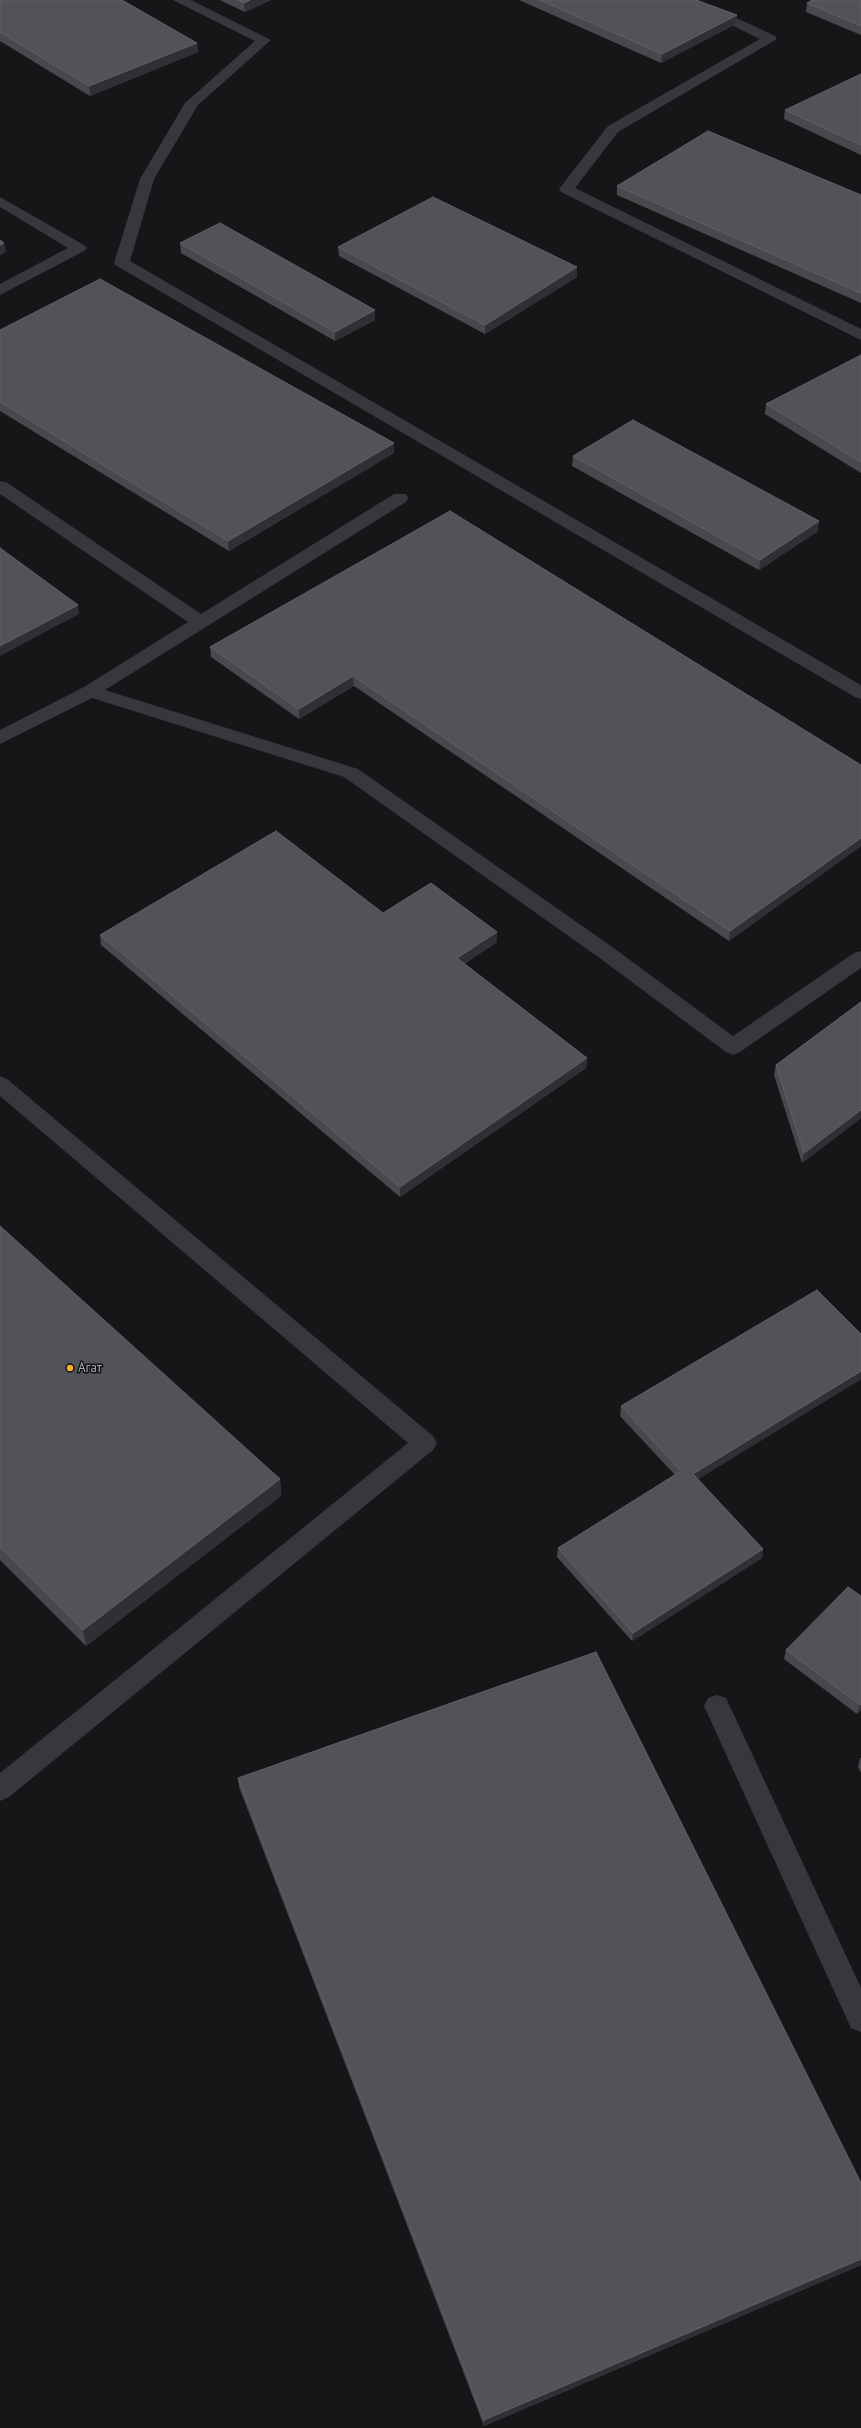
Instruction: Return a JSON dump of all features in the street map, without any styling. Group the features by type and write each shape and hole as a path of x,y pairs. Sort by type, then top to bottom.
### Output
{"lane":[{"path":"180,0 264,40 192,103 147,179 122,263 861,693"},
{"path":"687,0 770,39 613,129 566,189 861,335"},
{"path":"0,201 79,248 0,290"},
{"path":"0,486 200,622"},
{"path":"0,738 90,691 400,498"},
{"path":"90,691 351,773 608,954 733,1047 861,958"},
{"path":"0,1084 425,1443 0,1789"},
{"path":"717,1706 861,2018"}],"building":[{"path":"0,0 122,0 197,43 89,86 0,32"},
{"path":"238,0 250,0 244,3"},
{"path":"540,0 696,0 737,15 662,54"},
{"path":"812,0 861,0 861,26 807,3"},
{"path":"861,74 861,145 785,110"},
{"path":"708,131 861,195 861,293 617,186"},
{"path":"433,197 577,267 485,325 338,247"},
{"path":"220,223 375,310 335,332 180,243"},
{"path":"100,279 394,443 228,541 0,402 0,330"},
{"path":"861,355 861,462 766,404"},
{"path":"633,420 819,521 760,560 573,456"},
{"path":"450,511 861,765 861,838 730,931 353,676 299,709 210,647"},
{"path":"0,548 78,605 0,646"},
{"path":"276,831 383,913 431,883 497,932 457,958 587,1058 400,1187 100,935"},
{"path":"861,1002 861,1110 804,1153 776,1065"},
{"name":"Агат","path":"0,1226 280,1479 83,1630 0,1547"},
{"path":"817,1290 861,1334 861,1371 693,1474 763,1549 633,1633 558,1548 681,1471 621,1406"},
{"path":"848,1587 861,1596 860,1705 786,1650"},
{"path":"596,1652 861,2183 861,2259 484,2420 238,1778"}],"place":[{"name":"Агат","path":"70,1368"}]}
